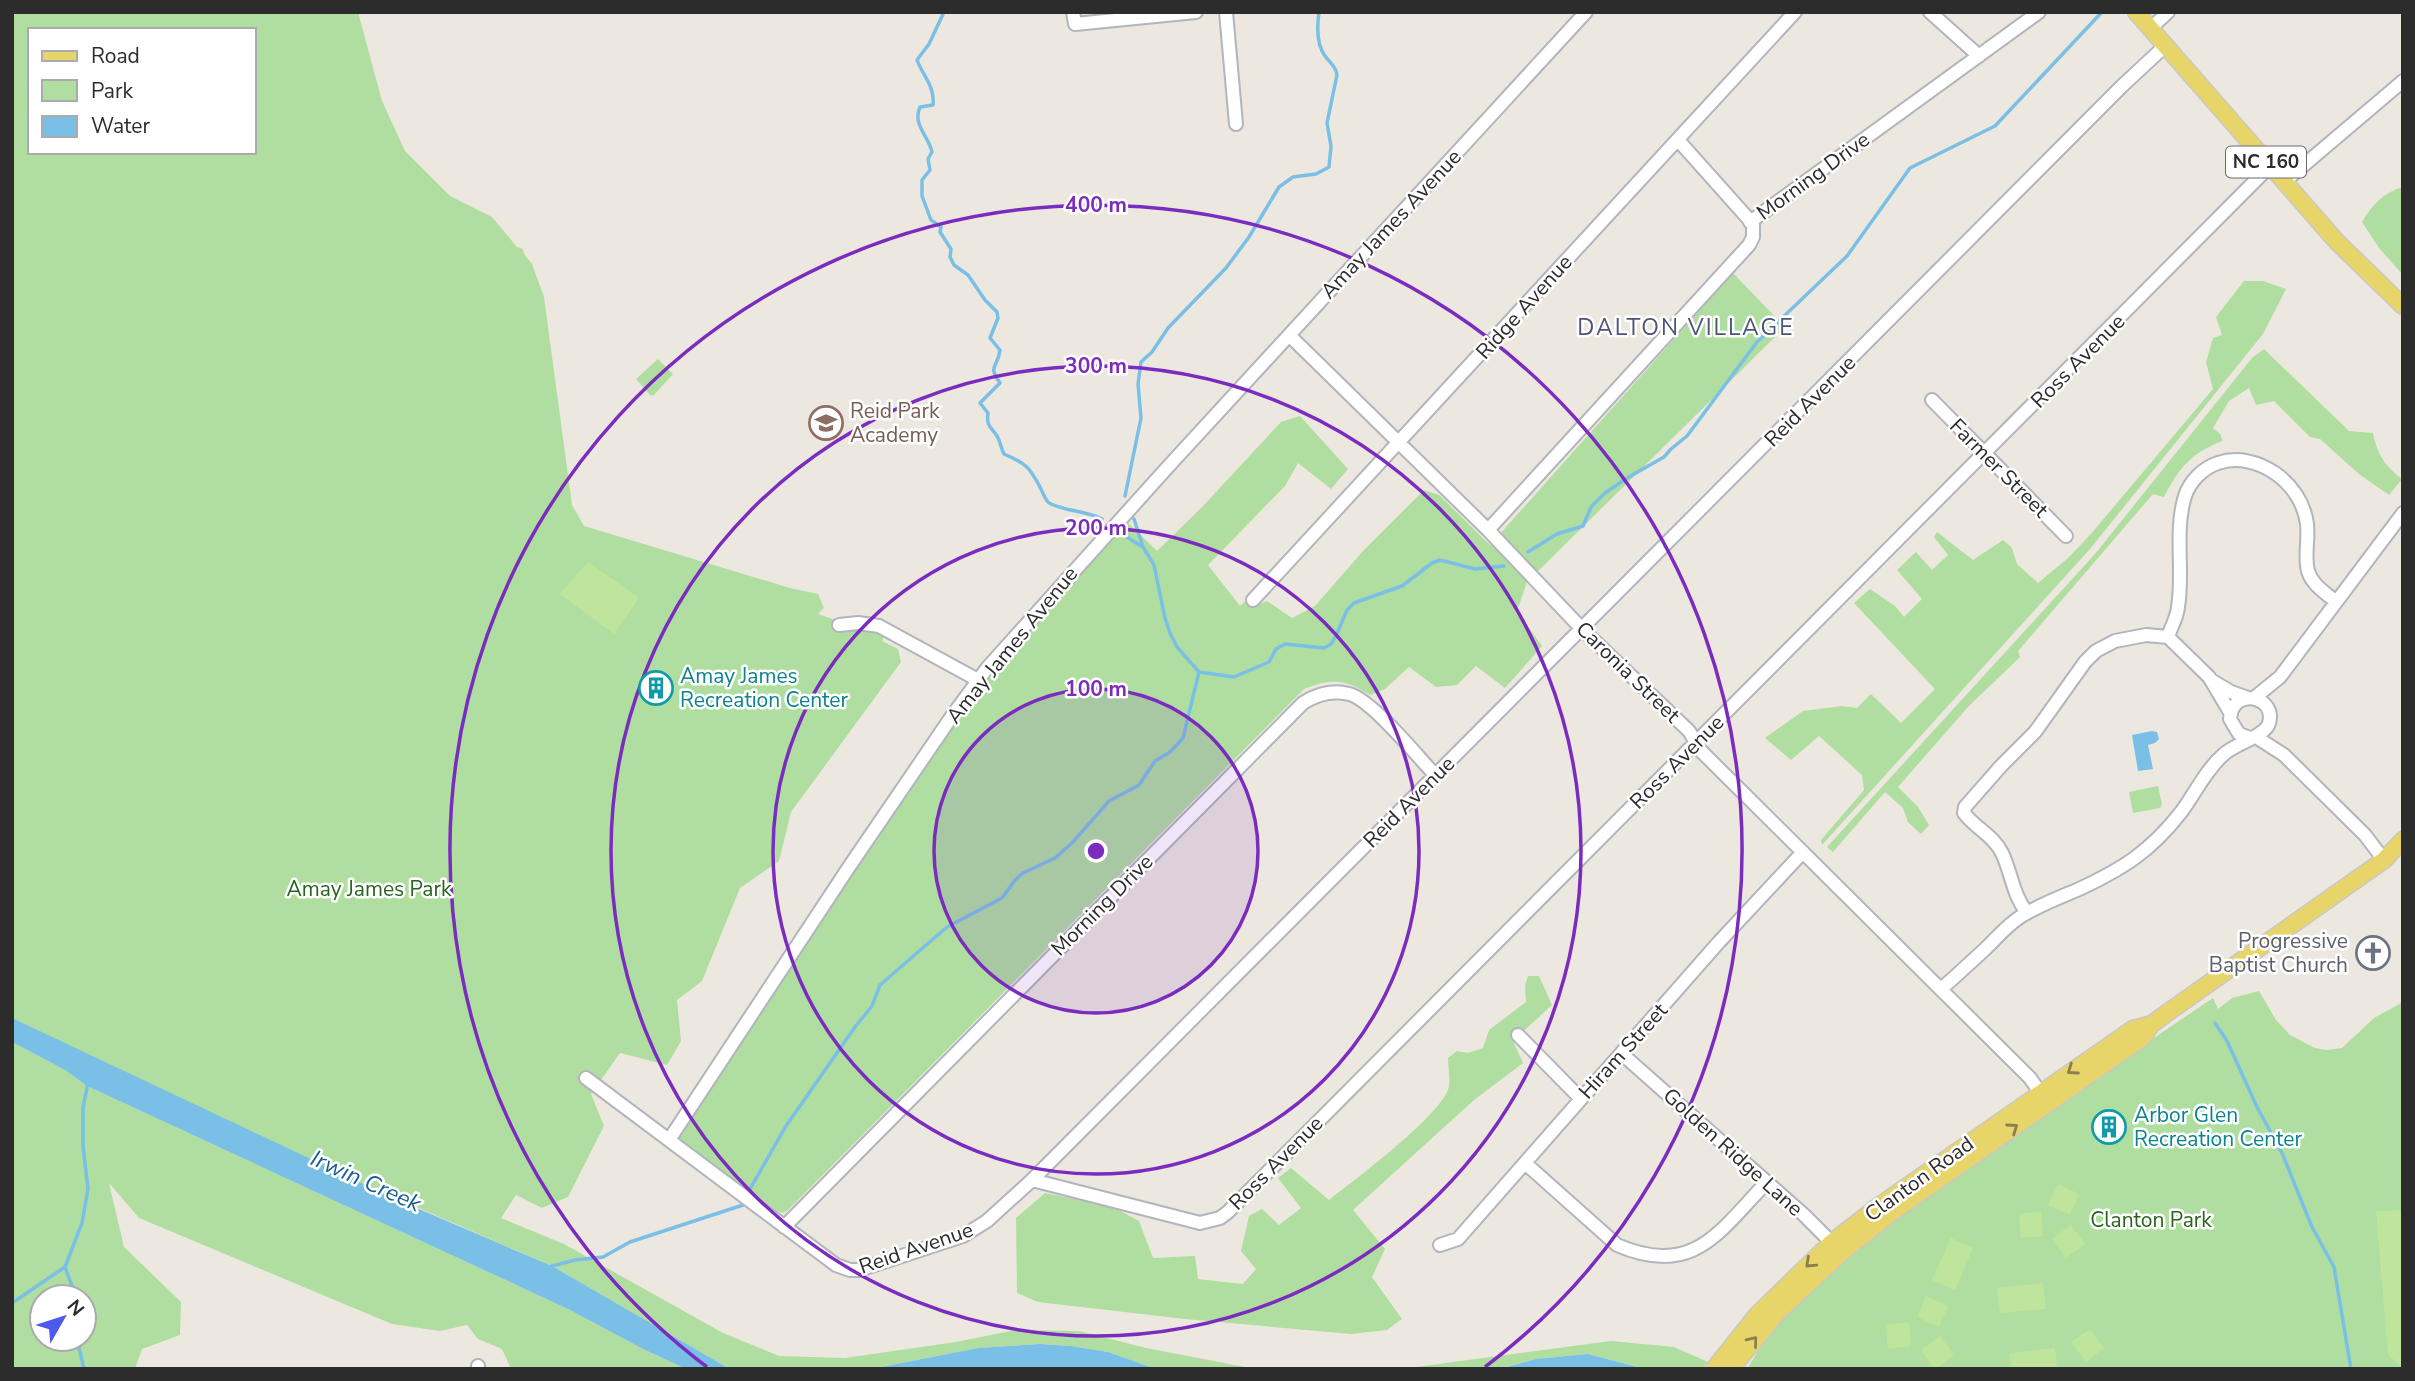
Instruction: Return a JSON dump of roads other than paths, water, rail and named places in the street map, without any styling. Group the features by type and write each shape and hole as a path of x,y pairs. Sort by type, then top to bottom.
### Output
{"main road":[{"name":"NC 160","path":"2136,12 2284,182 2356,261 2403,306"},
{"name":"Clanton Road","path":"1731,1369 1777,1313 1876,1208 2044,1098 2133,1028 2151,1024 2384,860 2403,840"},
{"name":"Clanton Road","path":"2384,860 2403,855"},
{"name":"Clanton Road","path":"1714,1369 1757,1315 1836,1248"}],"street":[{"path":"1074,18 1196,12"},
{"path":"1226,12 1236,124"},
{"name":"Amay James Avenue","path":"669,1140 849,867 978,680 1050,596 1586,12"},
{"name":"Ridge Avenue","path":"1253,600 1795,12"},
{"path":"1930,12 1979,56"},
{"name":"Morning Drive","path":"1488,530 1749,245 1753,228 1751,222 2039,12"},
{"path":"2150,29 2168,12"},
{"name":"Reid Avenue","path":"586,1078 836,1265 859,1270 975,1230 1031,1180 2122,86 2165,46"},
{"path":"2284,182 2403,81"},
{"path":"1678,140 1751,222"},
{"name":"Ross Avenue","path":"1031,1180 1187,1221 1200,1223 1220,1218 2270,166"},
{"name":"Caronia Street","path":"1289,335 1488,530 1582,629 1689,731 1701,751 2030,1078 2044,1098"},
{"name":"Farmer Street","path":"1931,400 2066,536"},
{"path":"2168,637 2179,606 2181,517 2186,494 2196,477 2220,462 2251,460 2271,469 2289,486 2305,515 2309,572 2313,583 2336,602"},
{"path":"2284,755 2269,723 2268,710 2280,677 2403,513"},
{"path":"839,625 858,623 879,626 978,680"},
{"path":"2027,913 2016,898 2002,852 1996,843 1968,818 1964,813 1965,807 2035,732 2074,676 2096,651 2115,640 2134,636 2168,637 2211,680 2231,692 2260,700 2268,710"},
{"path":"1941,989 2010,925 2027,913 2117,870 2142,854 2181,812 2222,755 2237,703 2251,698 2280,677"},
{"path":"2211,680 2239,734 2253,737 2284,755 2365,835 2384,860"},
{"name":"Morning Drive","path":"784,1227 1303,703 1320,694 1336,692 1356,696 1370,706 1436,776"},
{"path":"2222,755 2262,734 2269,723"},
{"name":"Hiram Street","path":"1440,1245 1458,1239 1719,942 1803,852"},
{"path":"1518,1035 1580,1098"},
{"name":"Golden Ridge Lane","path":"1622,1054 1804,1215 1836,1248"},
{"path":"1525,1163 1617,1245 1632,1252 1656,1256 1680,1255 1702,1247 1716,1237 1766,1183"}],"water":[{"path":"2157,732 2159,739 2148,745 2153,769 2138,771 2132,735"},
{"path":"12,1018 391,1197 552,1266 730,1369 686,1369 568,1309 87,1086 65,1070 12,1042"},
{"path":"1040,1344 1108,1352 1156,1369 871,1369 978,1348"},
{"path":"1588,1354 1645,1369 1500,1369 1536,1359"}],"waterway":[{"path":"944,12 929,44 917,60 933,98 933,105 920,107 918,113 919,125 932,152 928,159 930,170 922,180 922,196 931,220 941,227 940,232 951,249 950,257 954,265 968,275 997,312 998,318 990,338 1000,350 994,369 1000,383 980,403 988,413 988,424 998,438 1004,454 1022,463 1029,470 1048,502 1102,519"},
{"path":"1125,496 1141,418 1138,384 1141,362 1152,352 1168,328 1226,268 1249,237 1279,187 1293,177 1316,174 1329,167 1331,146 1327,123 1337,75 1320,46 1319,12"},
{"path":"1528,552 1557,534 1583,526 1591,507 1605,493 1664,457 1687,436 1757,342 1847,256 1910,168 1995,126 2102,12"},
{"path":"1134,519 1143,547 1154,565 1165,618 1177,647 1199,672 1234,677 1269,662 1276,649 1285,644 1324,648 1331,644 1347,610 1354,603 1402,586 1432,563 1440,560 1475,569 1504,566"},
{"path":"1122,534 1141,546"},
{"path":"750,1189 786,1126 872,1006 880,985 947,927 1002,898 1023,873 1055,858 1109,801 1139,785 1155,761 1170,752 1183,738 1199,672"},
{"path":"2215,1023 2227,1041 2257,1107 2282,1153 2312,1227 2334,1267 2351,1369"},
{"path":"12,1303 65,1267 82,1223 88,1189 83,1146 83,1107 88,1083"},
{"path":"550,1269 552,1266 575,1260 603,1257 630,1242 743,1205"},
{"path":"65,1267 71,1283"},
{"path":"80,1353 84,1369"}],"place":[{"name":"Reid Park Academy","path":"826,423"},
{"name":"Amay James Recreation Center","path":"656,688"},
{"name":"Progressive Baptist Church","path":"2373,953"},
{"name":"Arbor Glen Recreation Center","path":"2109,1127"}],"district":[{"name":"DALTON VILLAGE","path":"1686,327"}],"park label":[{"name":"Amay James Park","path":"369,889"},
{"name":"Clanton Park","path":"2151,1220"}],"water label":[{"name":"Irwin Creek","path":"366,1181"}]}
